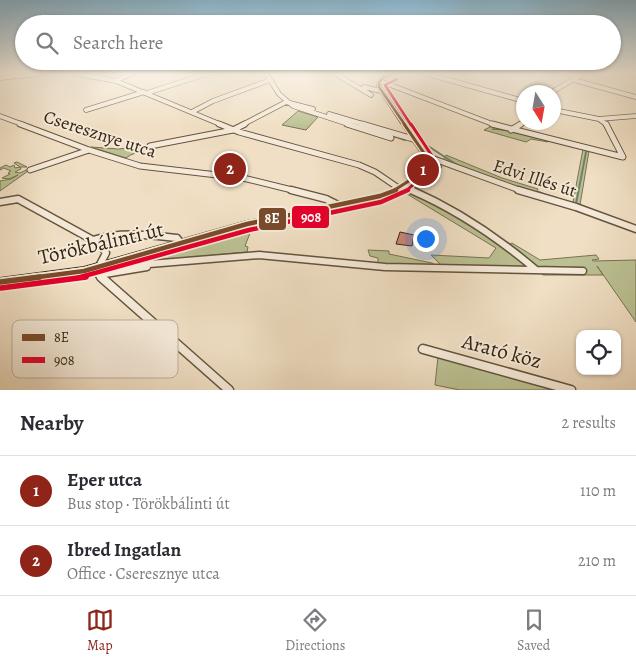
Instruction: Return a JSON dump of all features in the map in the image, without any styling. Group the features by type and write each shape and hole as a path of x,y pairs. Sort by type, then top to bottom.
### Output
{"street":[{"path":"192,112 213,101 240,91"},
{"path":"278,91 286,102"},
{"path":"366,91 372,95"},
{"path":"381,91 426,156 425,162 402,188"},
{"path":"409,91 510,131 623,157 606,124 599,119"},
{"path":"483,91 516,99"},
{"path":"615,91 636,97"},
{"path":"86,110 146,92 233,130 359,164 402,188 439,203 485,230 535,269"},
{"path":"150,146 233,130 286,102 344,120 391,138"},
{"path":"561,111 599,119 636,116"},
{"name":"Cseresznye utca","path":"0,116 89,150 154,169 221,174 249,179 326,199 338,205"},
{"path":"344,120 413,139"},
{"path":"510,131 516,127"},
{"path":"30,170 89,150"},
{"name":"Edvi Illés út","path":"426,156 433,157 510,188 576,207 636,229"},
{"name":"Törökbálinti út","path":"0,282 70,274 102,274 181,243 260,221 380,196 402,188"},
{"path":"0,202 13,198 18,199 100,244 106,250 102,274"},
{"name":"Törökbálinti út","path":"93,240 112,234 130,233 177,238 181,243"},
{"path":"102,274 123,270 136,270 148,266 259,255 379,266 583,271"},
{"path":"102,274 152,320"},
{"path":"178,343 229,390"},
{"name":"Arató köz","path":"423,349 572,390"}],"green space":[{"path":"298,111 318,117 306,130 282,125"},
{"path":"492,126 509,130 492,129 512,131 548,140 548,142 531,139 526,142 484,130"},
{"path":"165,144 135,153 126,158 91,147 119,149"},
{"path":"583,149 589,151 580,205 573,202"},
{"path":"446,155 502,178 538,189 537,191 543,193 543,195 511,186 443,160"},
{"path":"17,162 27,167 20,167 14,163"},
{"path":"432,163 442,166 441,168 437,167 423,182 428,184 426,186 412,186"},
{"path":"6,165 10,167 14,165 15,168 20,167 21,169 15,172 28,171 0,191 0,181 11,179 18,175 9,179 2,178 10,174 8,173 11,171 4,168 0,170 0,168"},
{"path":"405,191 421,196 455,213 532,268 443,267 431,255 489,258 496,248 407,194 394,195"},
{"path":"297,216 298,218 252,228 245,246 248,247 247,252 151,261 109,269 253,225"},
{"path":"512,243 540,260 596,255 599,259 593,261 636,260 636,322 597,266 603,275 543,275 508,245"},
{"path":"368,250 389,251 389,254 432,263 439,267 384,265 378,263 378,258 370,256"},
{"path":"438,357 557,390 460,390 435,385"}],"building":[{"path":"400,232 414,235 412,246 396,244"}],"waterway":[{"path":"391,135 405,140"},
{"path":"425,144 457,165"},
{"path":"576,204 586,152"},
{"path":"537,192 557,198"}],"transit line":[{"name":"8E","path":"0,282 84,271 247,224 380,196 402,187 420,171 426,156 382,91"},
{"name":"908","path":"1,288 85,277 249,230 381,202 398,196 414,186 426,173 432,156 389,91"}],"place":[{"name":"Ibred Ingatlan","path":"230,169"},
{"name":"Eper utca","path":"423,170"}]}
